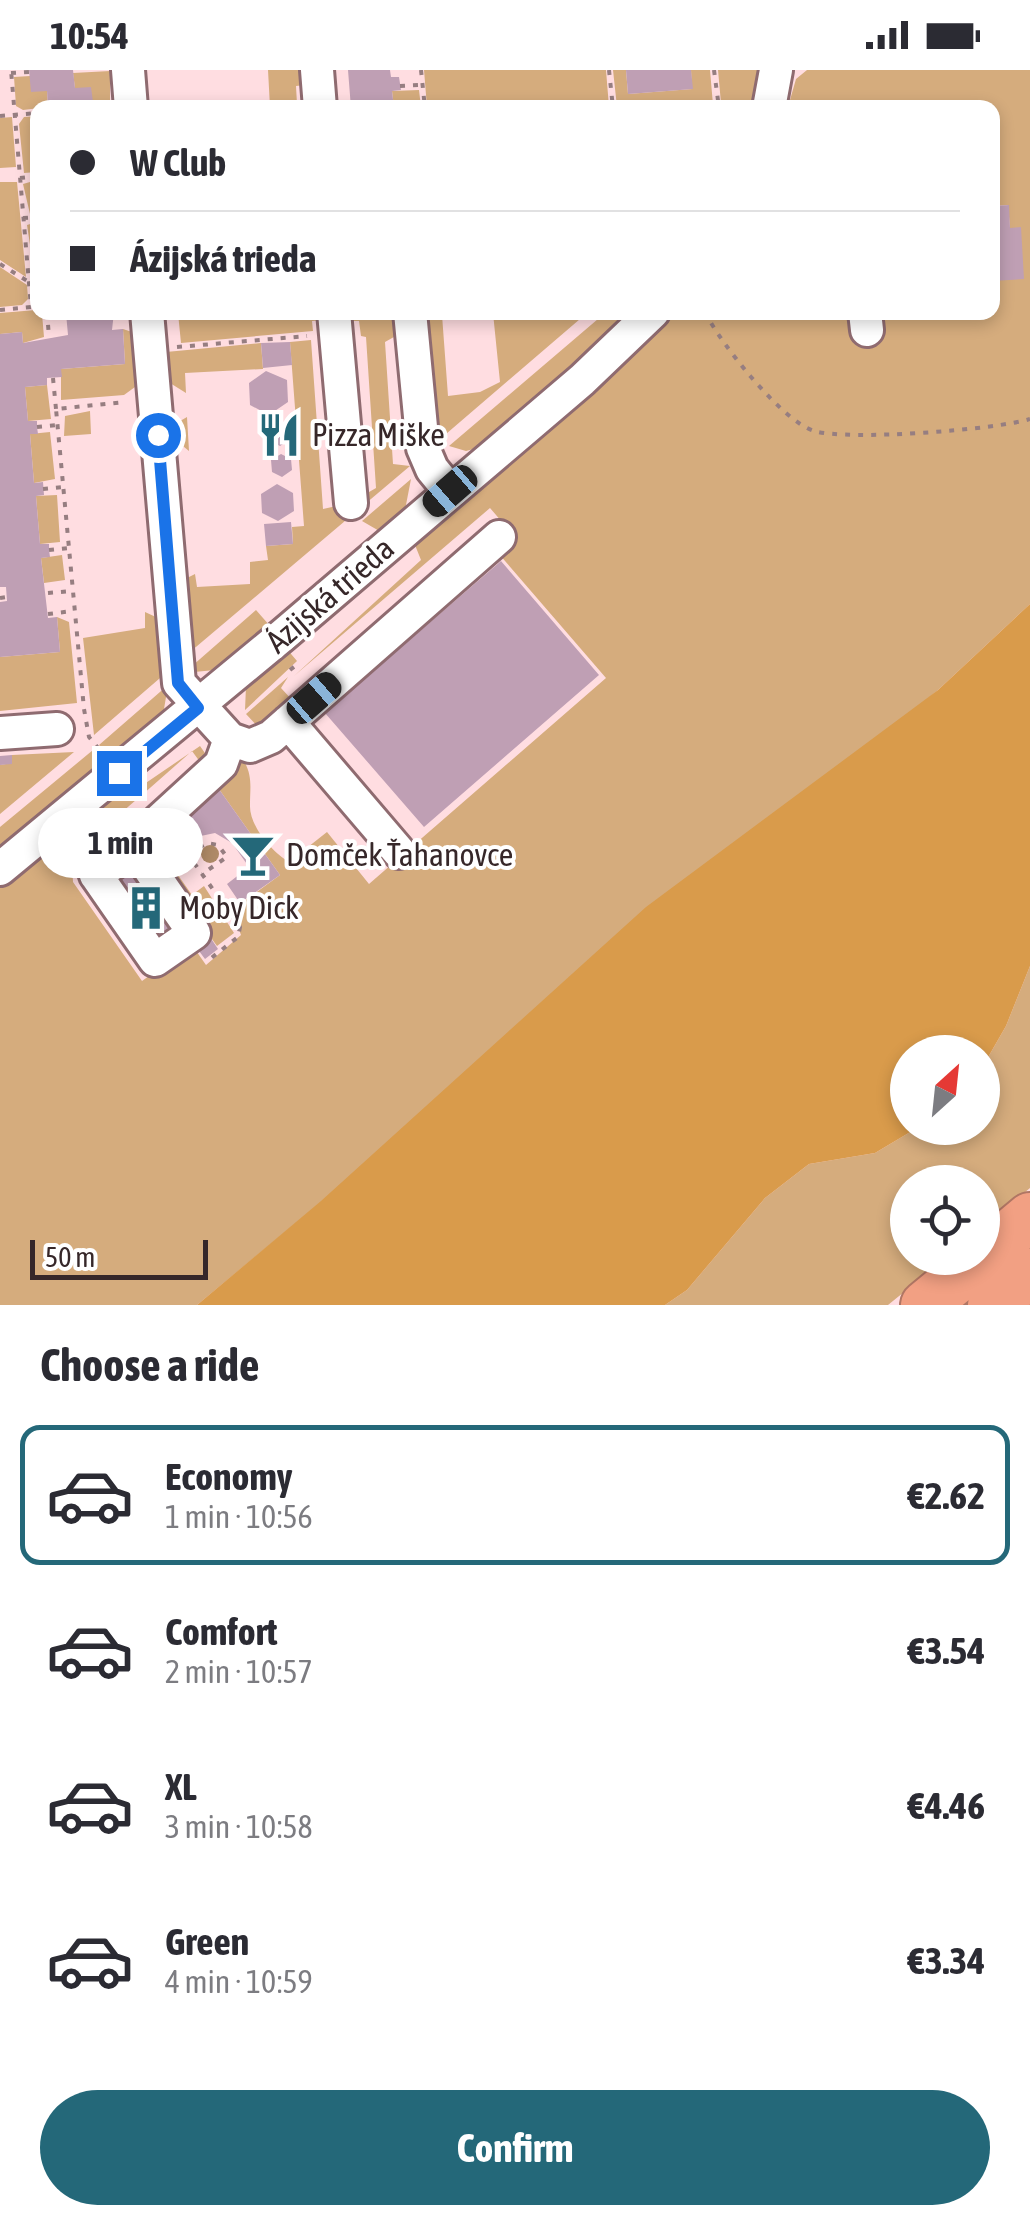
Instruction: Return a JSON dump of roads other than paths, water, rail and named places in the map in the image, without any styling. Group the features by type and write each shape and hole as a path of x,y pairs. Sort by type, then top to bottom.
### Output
{"highway":[{"path":"1000,1242 1030,1217"},
{"path":"992,1305 1030,1273"},
{"path":"925,1305 961,1275"}],"street":[{"path":"128,70 130,100"},
{"path":"317,70 319,100"},
{"path":"770,100 776,70"},
{"path":"148,320 148,402 178,683 230,738 250,746 261,744 500,536"},
{"path":"335,320 350,503"},
{"path":"411,320 423,448 432,468 450,491"},
{"name":"Ázijská trieda","path":"0,869 198,708 582,380 645,320"},
{"path":"288,722 399,852"},
{"path":"0,733 57,728"},
{"path":"162,833 220,764 230,738"},
{"path":"64,819 88,850 96,875"}],"place":[{"name":"Pizza Miške","path":"279,435"},
{"name":"Domček Ťahanovce","path":"253,855"},
{"name":"Moby Dick","path":"146,908"}]}
